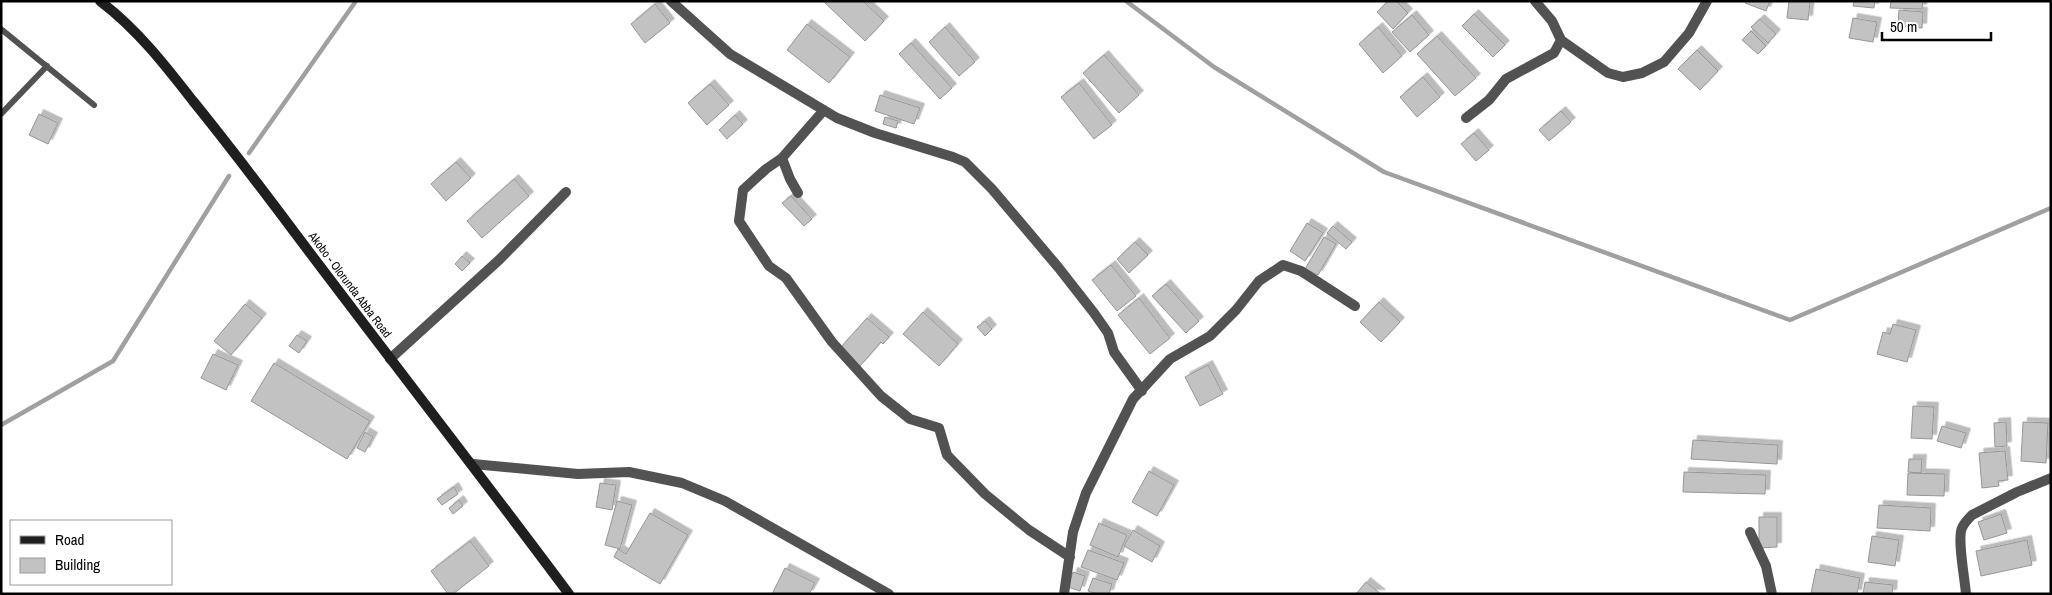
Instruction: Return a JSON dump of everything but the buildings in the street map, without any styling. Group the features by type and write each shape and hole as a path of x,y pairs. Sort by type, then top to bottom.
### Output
{"main road":[{"name":"Akobo - Olorunda Abba Road","path":"100,1 117,14 149,46 186,91 390,359 473,464 569,594"}],"street":[{"path":"671,1 730,54 837,118 875,133 953,156 965,162 992,189 1040,245 1094,313 1108,333 1114,352 1142,391"},
{"path":"1535,1 1552,21 1562,40 1608,72 1623,77 1642,73 1664,62 1689,33 1707,1"},
{"path":"1466,118 1489,100 1506,80 1554,53 1562,40"},
{"path":"824,110 782,158 766,169 743,190 739,221 769,266 786,278 832,342 881,396 910,419 939,428 947,455 985,494 1029,530 1070,557"},
{"path":"782,158 798,193"},
{"path":"390,359 499,260 566,192"},
{"path":"1064,594 1073,532 1086,493 1133,399 1170,359 1210,336 1236,310 1259,281 1282,265 1302,271 1355,306"},
{"path":"473,464 578,474 629,472 682,483 725,501 889,594"},
{"path":"1966,594 1960,539 1961,529 1967,520 2017,492 2051,478"},
{"path":"1750,532 1766,566 1772,594"}],"lane":[{"path":"1,29 94,105"},
{"path":"1,114 47,66"}],"waterway":[{"path":"249,153 356,1"},
{"path":"1126,1 1214,67 1384,172 1790,320 2051,208"},
{"path":"1,425 113,361 229,176"}]}
